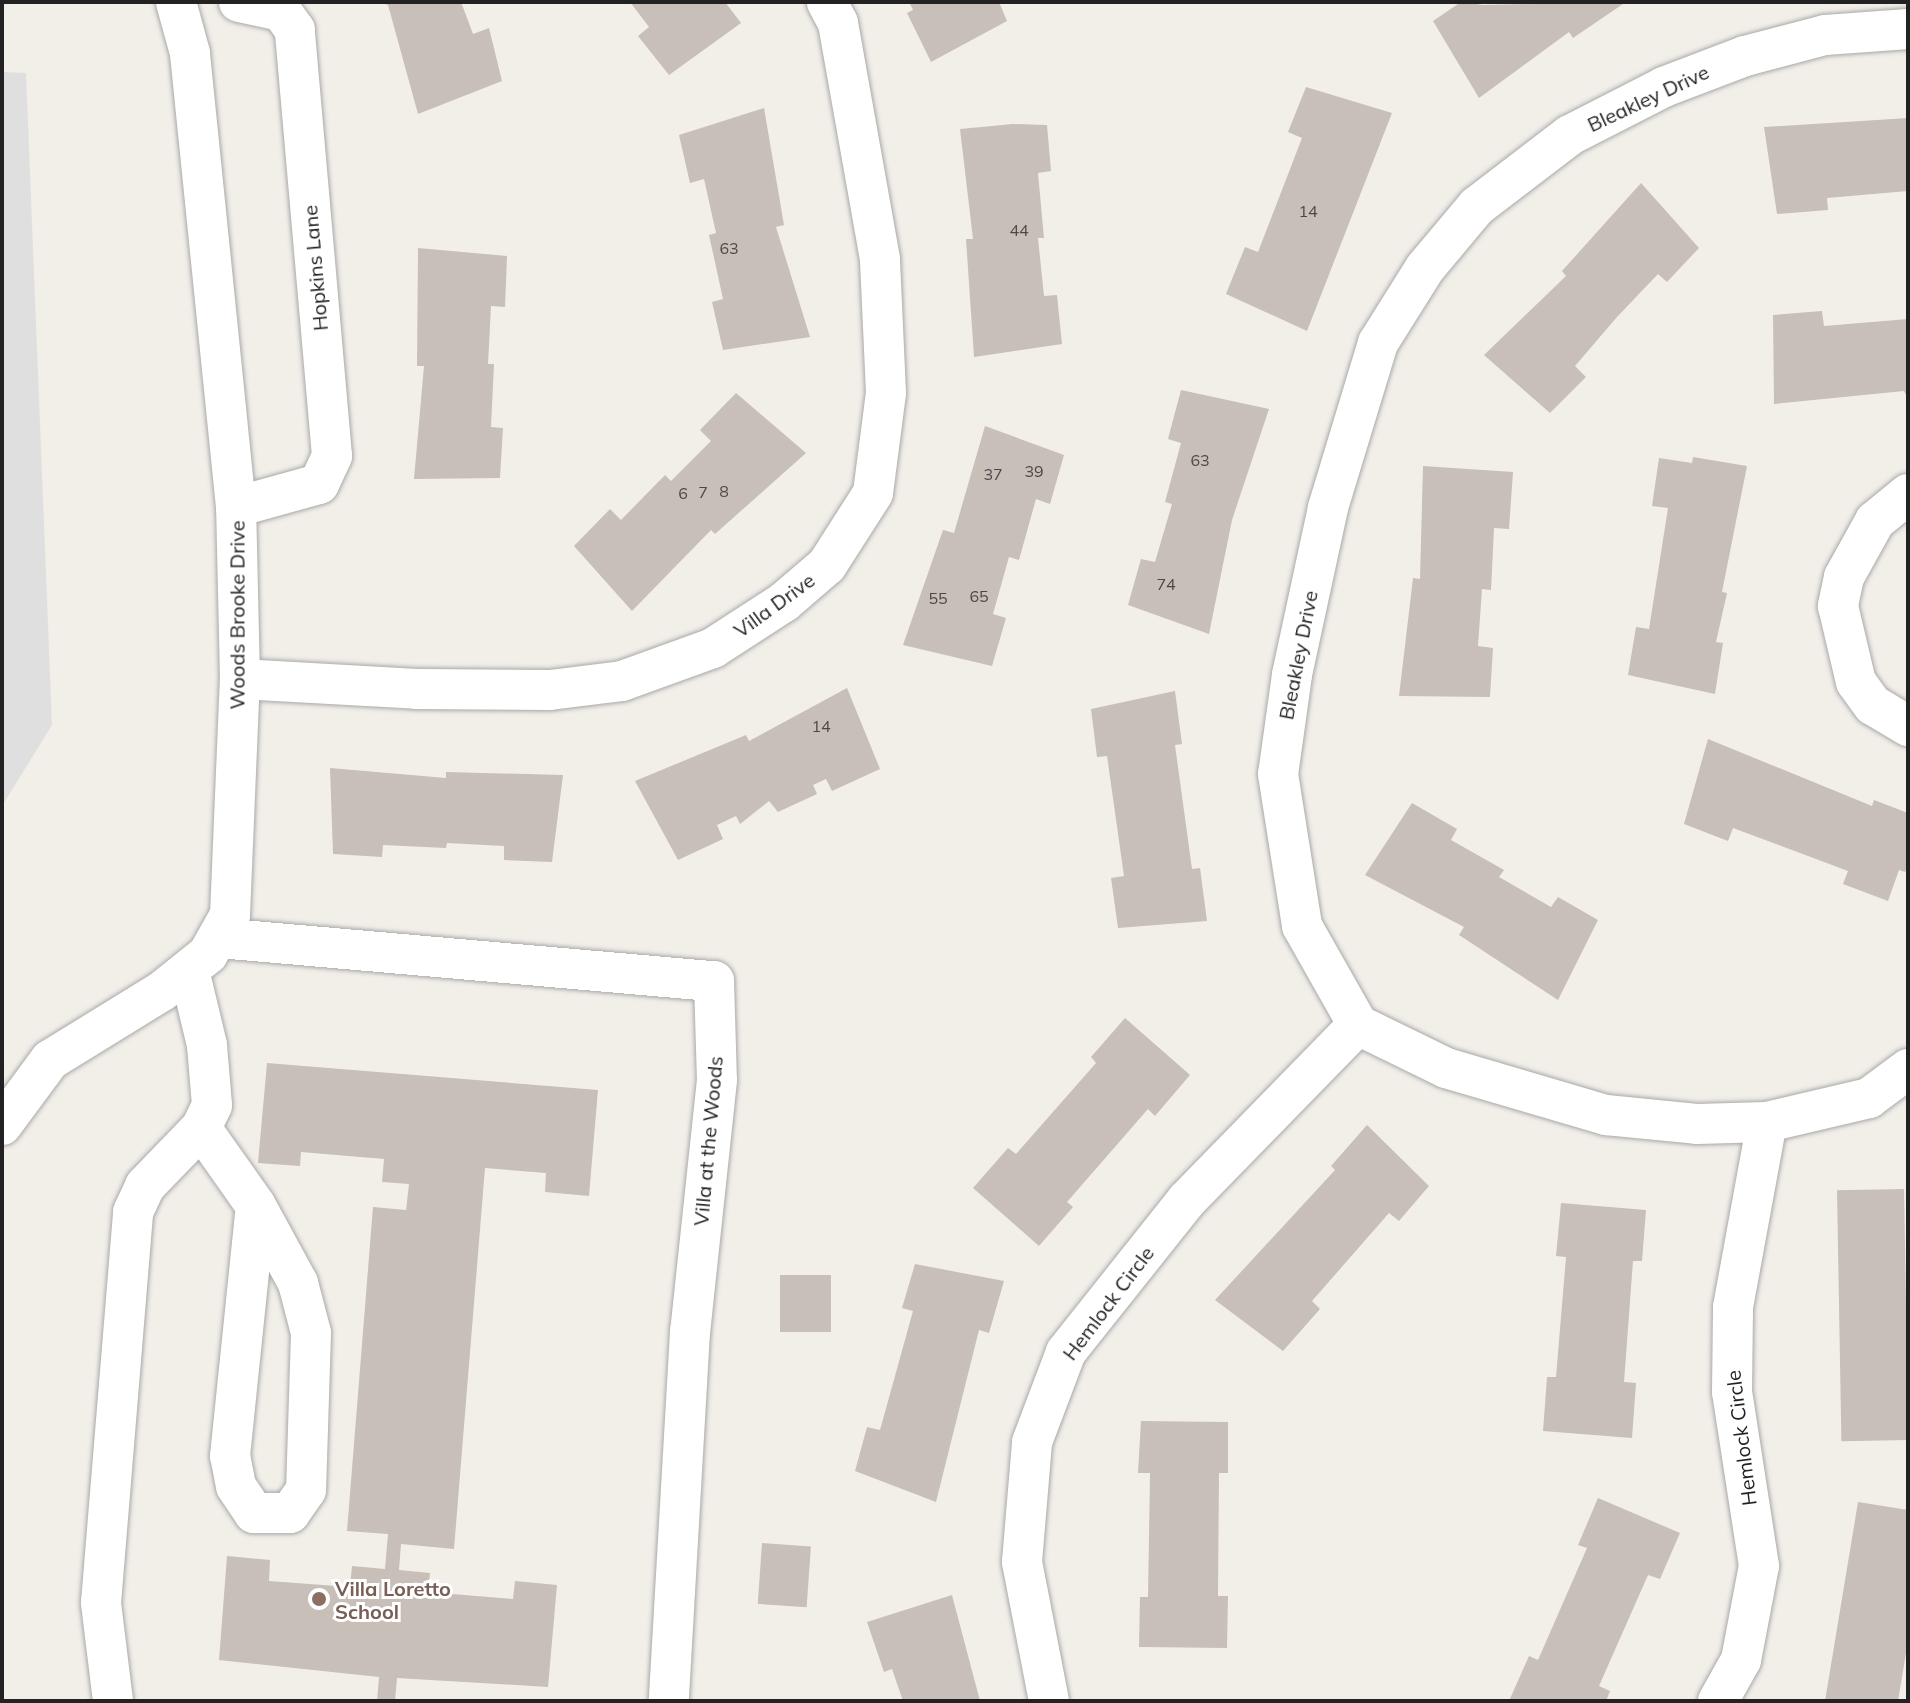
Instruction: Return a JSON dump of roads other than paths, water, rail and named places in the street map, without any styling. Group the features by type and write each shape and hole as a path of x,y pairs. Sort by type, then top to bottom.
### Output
{"street":[{"name":"Woods Brooke Drive","path":"2,1125 50,1060 189,970 219,938 230,915 240,679 236,507 190,53 176,2"},
{"name":"Hopkins Lane","path":"236,507 319,484 332,456 295,30 281,11 239,2"},
{"name":"Villa Drive","path":"240,679 417,689 550,690 622,681 713,648 784,602 827,565 873,493 886,393 880,259 838,23 827,2"},
{"name":"Bleakley Drive","path":"1358,1025 1302,926 1278,774 1292,675 1328,508 1378,343 1425,268 1477,206 1570,135 1745,56 1825,35 1908,29"},
{"path":"1908,494 1868,532 1844,577 1838,606 1856,682 1873,705 1908,726"},
{"name":"Villa at the Woods","path":"219,938 714,981 717,1080 689,1348 669,1701"},
{"path":"113,1701 101,1603 133,1212 145,1186 201,1128 212,1105 212,1079 189,970"},
{"path":"1358,1025 1446,1068 1606,1115 1697,1124 1767,1122 1869,1098 1908,1069"},
{"name":"Hemlock Circle","path":"1049,1701 1022,1562 1032,1442 1066,1352 1187,1200 1358,1025"},
{"name":"Hemlock Circle","path":"1718,1701 1741,1660 1759,1566 1732,1364 1743,1237 1767,1122"},
{"path":"201,1128 256,1206 298,1283 311,1333 306,1490 290,1513 254,1513 236,1486 230,1456 256,1206"}],"place":[{"name":"Villa Loretto School","path":"319,1599"}]}
